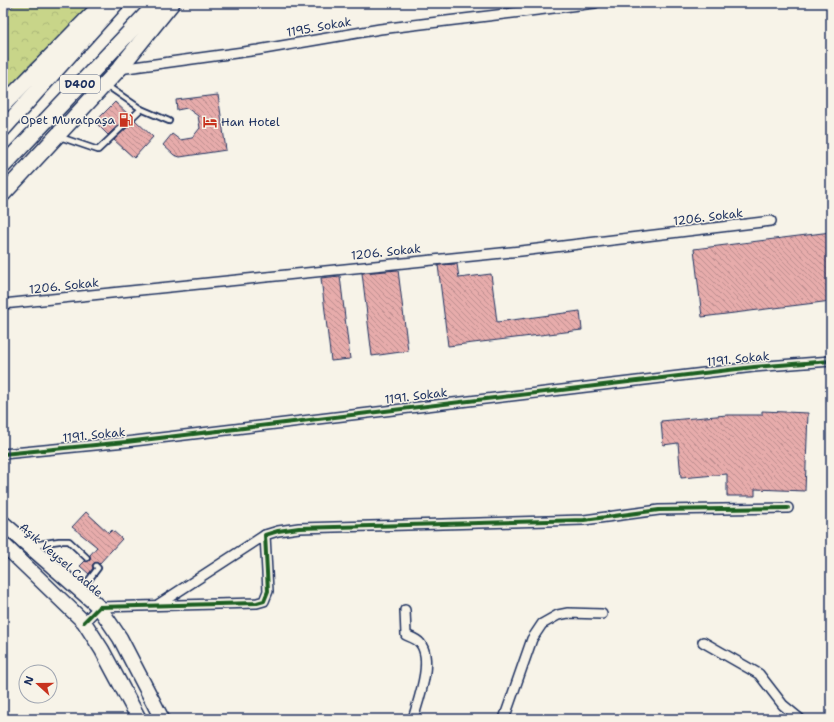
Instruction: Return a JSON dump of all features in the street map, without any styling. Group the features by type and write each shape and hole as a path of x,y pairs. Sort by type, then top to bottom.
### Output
{"highway":[{"path":"3,105 103,3"},
{"name":"D400","path":"3,129 116,3"},
{"name":"D400","path":"3,166 157,3"},
{"path":"3,194 119,69 172,3"}],"main road":[{"name":"Aşık Veysel Cadde","path":"3,523 99,607 123,644 162,719"},
{"path":"3,544 84,622 105,656 139,719"},
{"path":"105,656 123,644"}],"street":[{"name":"1195. Sokak","path":"119,69 258,50 380,28 595,3"},
{"name":"1206. Sokak","path":"3,304 521,251 771,222"},
{"name":"1191. Sokak","path":"3,454 126,442 754,367 831,361"},
{"path":"158,605 265,535 278,531 299,528 584,520 660,510 788,508"},
{"path":"84,622 99,607 257,603 264,601 268,591 265,535"},
{"path":"405,610 406,635 420,642 426,656 423,684 413,719"},
{"path":"504,719 532,639 542,624 558,615 568,613 602,614"},
{"path":"703,642 758,674 783,705 800,719"}],"lane":[{"path":"105,84 141,109 169,121"},
{"path":"57,136 98,150 141,109"},
{"path":"29,545 69,541 87,558"},
{"path":"81,591 98,568 96,566"}],"green space":[{"path":"16,3 96,3 50,51 43,54 30,65 3,99 3,16"}],"building":[{"name":"Han Hotel","path":"218,95 226,150 180,157 174,155 163,145 172,134 180,140 192,138 200,128 198,116 187,108 177,110 176,100"},
{"path":"115,102 129,115 108,135 95,122"},
{"path":"135,120 153,137 134,158 114,140"},
{"path":"831,232 831,301 702,317 694,249"},
{"path":"457,264 459,278 491,274 497,322 580,311 582,330 448,346 438,265"},
{"path":"398,270 408,351 372,356 362,273"},
{"path":"340,276 350,359 331,361 321,278"},
{"path":"762,411 808,413 805,491 755,489 755,496 727,496 727,474 681,478 678,443 663,445 661,421 727,415 762,415"},
{"path":"86,512 109,533 112,530 122,539 99,564 93,564 93,568 89,574 80,566 85,561 90,560 90,555 97,547 72,527"}],"cycle path":[{"path":"3,454 126,442 754,367 831,361"},
{"path":"84,622 99,607 257,603 264,601 268,591 265,535 278,531 299,528 584,520 659,510 788,508"}],"place":[{"name":"Opet Muratpaşa","path":"126,120"},
{"name":"Han Hotel","path":"210,122"}]}
